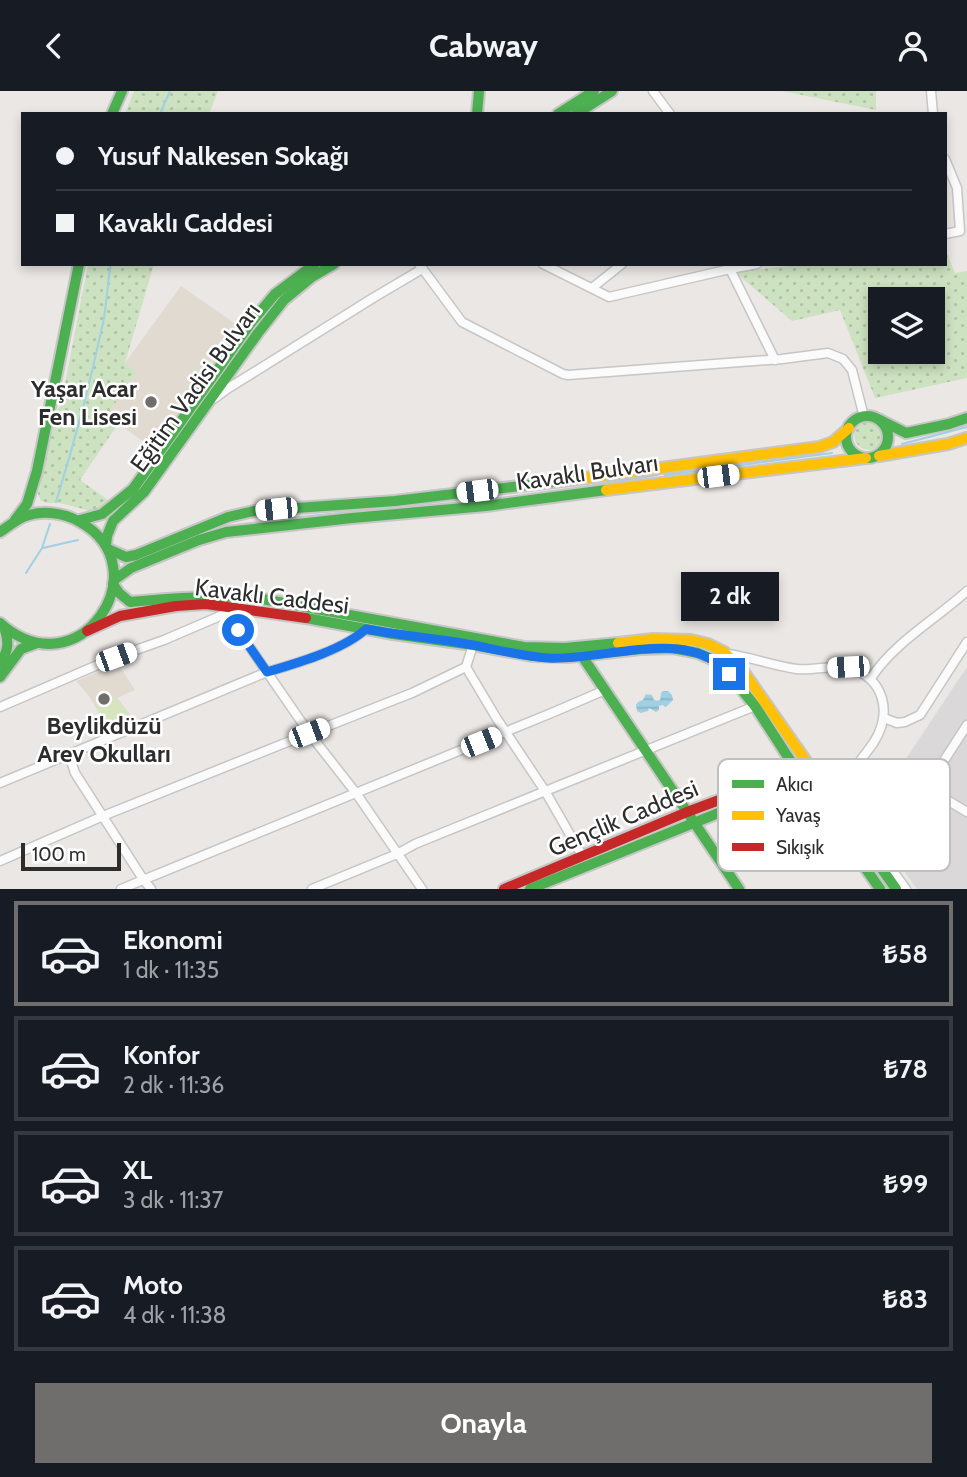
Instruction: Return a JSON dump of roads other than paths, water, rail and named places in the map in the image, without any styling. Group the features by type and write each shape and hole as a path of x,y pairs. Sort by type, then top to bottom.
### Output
{"main road":[{"path":"113,112 122,91"},
{"path":"477,112 478,91"},
{"path":"561,112 594,91"},
{"path":"579,112 612,91"},
{"path":"0,532 24,509 37,471 79,266"},
{"name":"Eğitim Vadisi Bulvarı","path":"79,520 102,514 133,489 250,324 275,294 312,266"},
{"name":"Eğitim Vadisi Bulvarı","path":"107,547 106,532 109,526 144,492 284,300 331,266"},
{"path":"864,417 872,417 906,433 967,418"},
{"name":"Kavaklı Bulvarı","path":"107,547 126,557 136,555 228,517 247,512 407,499 820,447 833,442 853,423 864,417"},
{"path":"849,428 847,435 850,448 854,453 869,458 884,450 888,438 879,420"},
{"name":"Kavaklı Bulvarı","path":"114,582 131,568 226,532 486,506 869,458 967,438"},
{"path":"37,471 35,499 46,512"},
{"path":"15,520 28,514 58,512 91,528 107,547 114,582 108,605 87,631"},
{"name":"Kavaklı Caddesi","path":"114,582 119,593 130,602 191,596 262,599 524,647 577,647 668,638 694,641 722,651 733,660 804,759"},
{"name":"Kavaklı Caddesi","path":"37,643 63,642 120,616 176,606 206,604 226,609 278,613 552,658 672,648 698,653 714,660 729,674 755,706 790,759"},
{"path":"2,625 18,636 37,643"},
{"path":"0,663 8,649 9,640 2,625"},
{"path":"0,677 21,649 37,643"},
{"path":"582,656 718,858"},
{"name":"Gençlik Caddesi","path":"504,889 718,807"},
{"name":"Gençlik Caddesi","path":"530,889 691,817"},
{"path":"727,871 739,889"},
{"name":"Kavaklı Caddesi","path":"867,871 880,889"},
{"name":"Kavaklı Caddesi","path":"883,871 896,889"}],"street":[{"path":"653,91 669,112"},
{"path":"931,91 933,112"},
{"path":"947,164 957,188 960,231 947,234"},
{"path":"957,188 967,187"},
{"path":"547,266 609,297 746,266"},
{"path":"592,288 620,266"},
{"path":"210,401 420,267 462,322 563,374 775,360 828,353 843,359 852,370 864,417"},
{"path":"730,269 775,360"},
{"path":"871,678 883,661 966,594"},
{"path":"0,708 164,640 226,609 309,733 356,793 422,889"},
{"path":"0,783 267,672 303,661 340,645 366,629"},
{"path":"884,718 897,723 920,715 967,642"},
{"path":"0,861 103,816 412,693 466,667 473,645"},
{"path":"722,651 796,669 848,667 871,678 884,707 884,718 881,730 861,759"},
{"path":"466,667 545,791 583,857"},
{"path":"121,889 605,689"},
{"path":"312,889 415,844 755,706"},
{"path":"945,759 967,725"},
{"path":"69,755 75,773 151,889"},
{"path":"950,802 967,812"},
{"path":"893,871 906,889"}],"water":[{"path":"663,691 668,691 673,700 666,707 659,706 656,712 649,708 641,713 637,711 636,705 646,694 652,695 657,701"}],"waterway":[{"path":"161,112 170,91"},
{"path":"56,502 98,346 111,266"},
{"path":"902,444 967,427"},
{"path":"665,475 832,453"},
{"path":"554,492 657,475"},
{"path":"423,506 437,505"},
{"path":"270,520 414,506"},
{"path":"26,573 42,548 50,524"},
{"path":"43,548 78,540"}],"place":[{"name":"Yaşar Acar Fen Lisesi","path":"151,402"},
{"name":"Beylikdüzü Arev Okulları","path":"104,699"}]}
